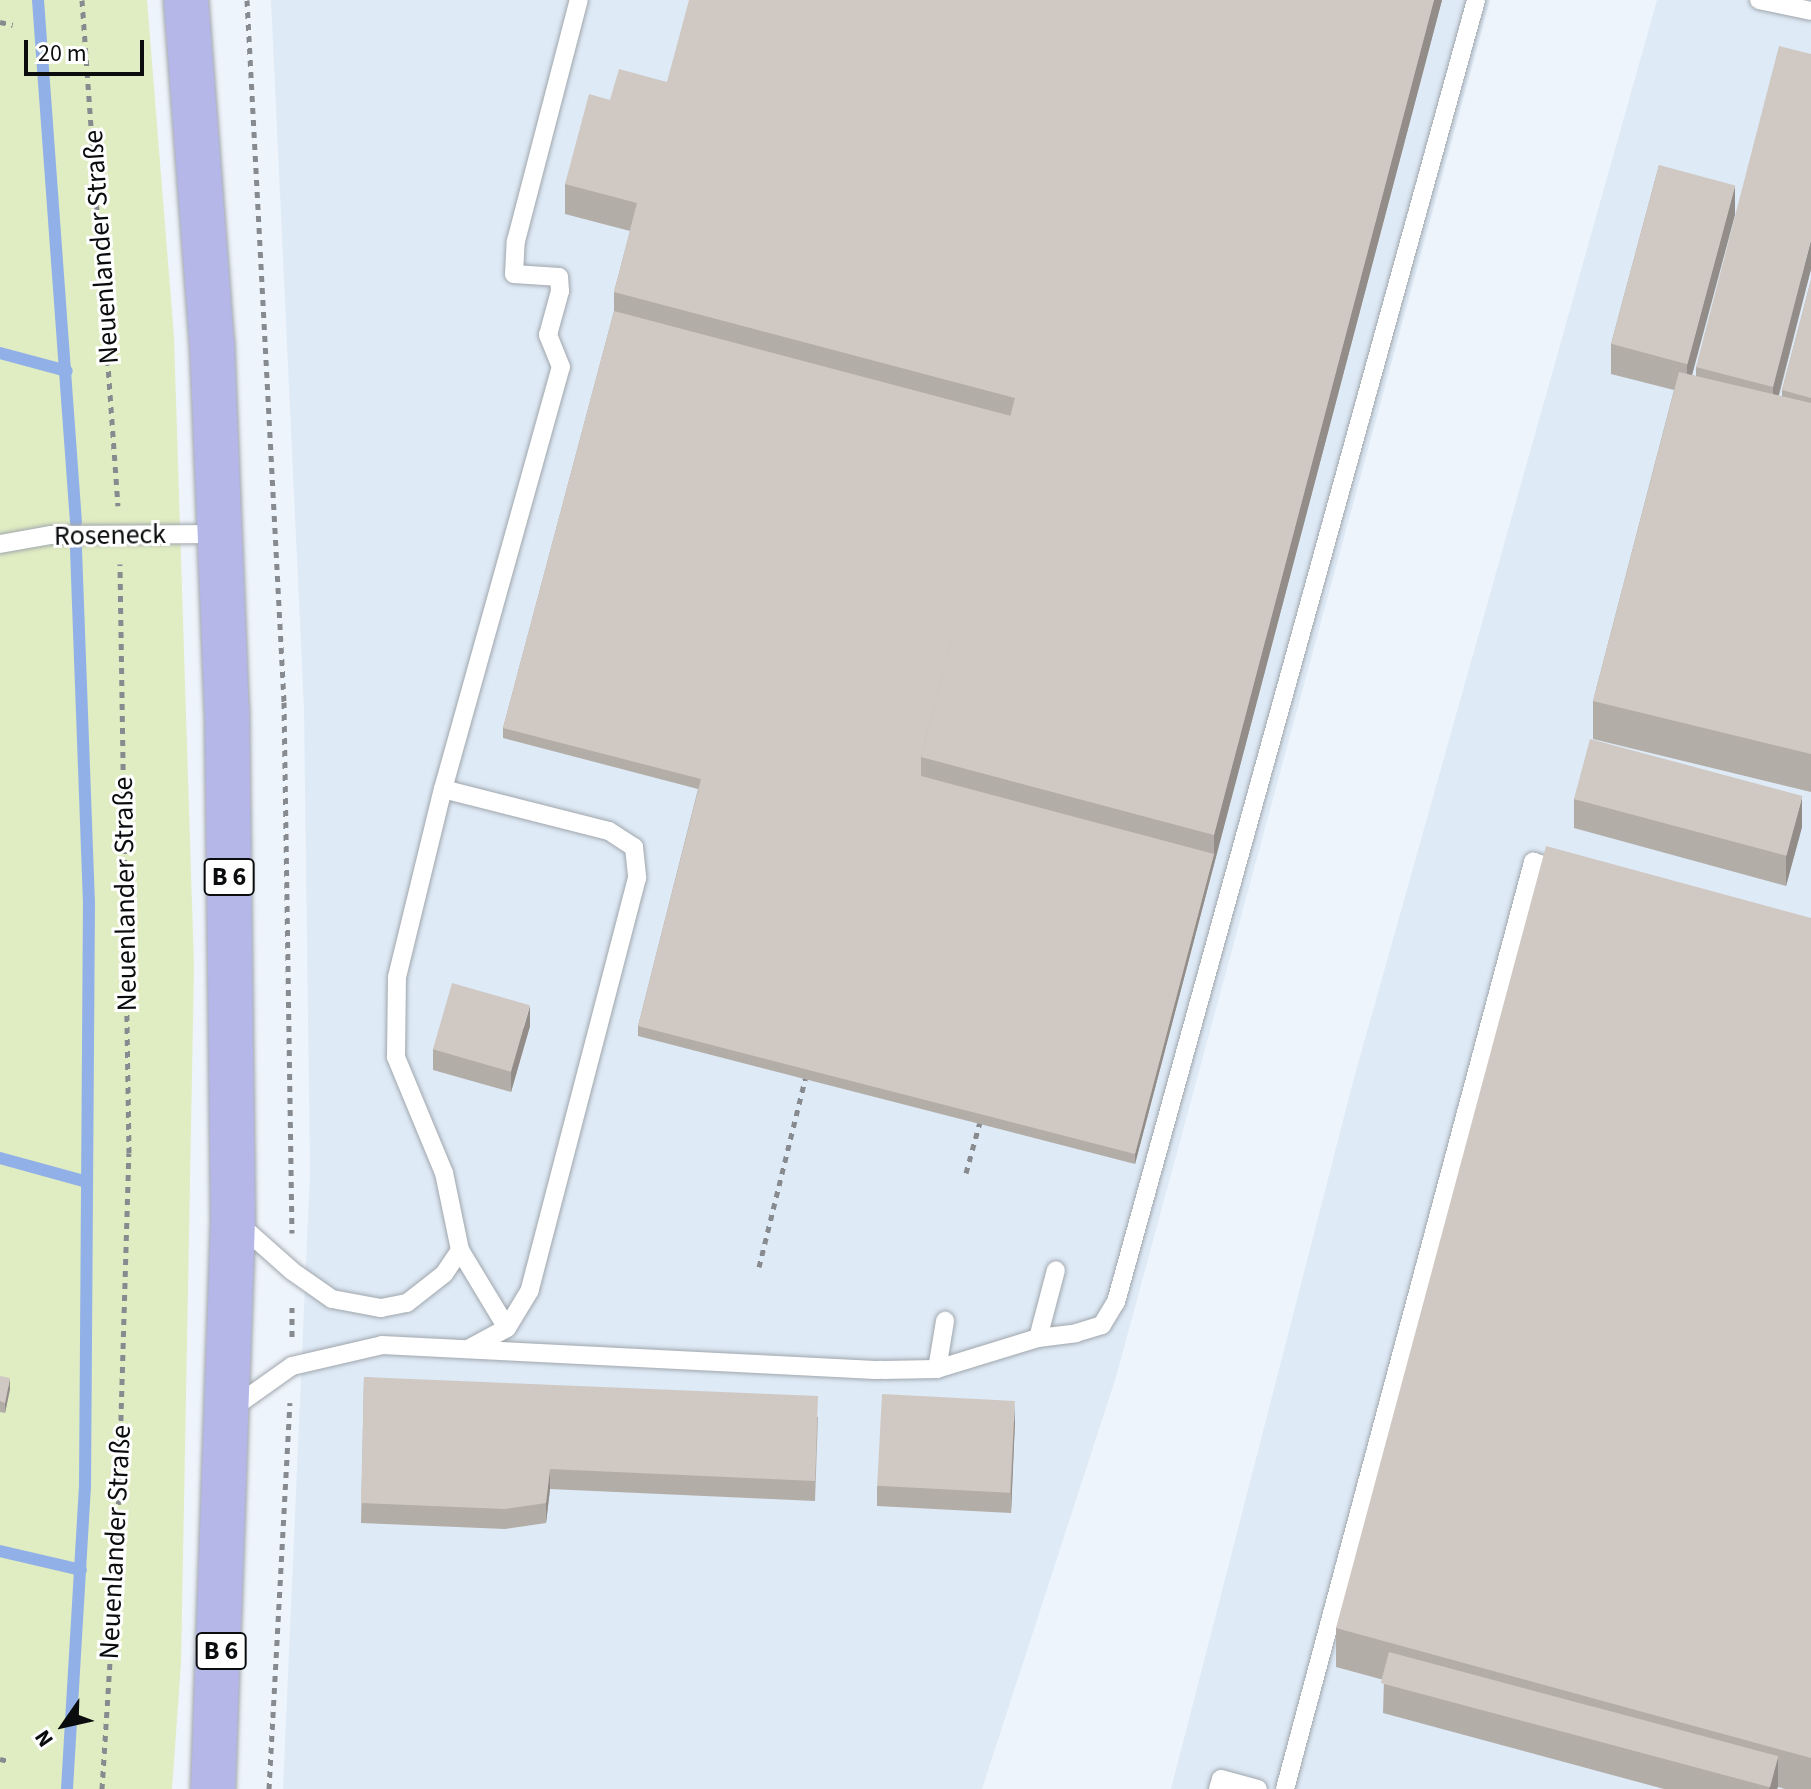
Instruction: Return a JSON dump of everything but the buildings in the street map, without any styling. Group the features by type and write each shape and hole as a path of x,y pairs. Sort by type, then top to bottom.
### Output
{"main road":[{"name":"B 6","path":"186,0 212,343 227,710 233,1220 213,1789"}],"lane":[{"path":"507,1328 460,1250 444,1173 396,1057 397,977 443,789 561,367 548,335 560,291 559,277 514,274 516,241 579,0"},
{"path":"228,1412 292,1366 382,1345 875,1370 937,1369 1038,1338 1076,1333 1102,1325 1116,1302 1476,0"},
{"path":"1759,0 1811,11"},
{"name":"Roseneck","path":"0,544 51,535 119,532 220,534"},
{"path":"443,789 609,831 634,847 637,878 530,1290 507,1328 469,1349"},
{"path":"1285,1789 1533,862 1579,875"},
{"path":"233,1220 292,1271 332,1299 381,1308 407,1303 444,1274 460,1250"},
{"path":"1038,1338 1056,1270"},
{"path":"937,1369 945,1321"},
{"path":"1218,1789 1221,1779 1258,1789"}],"path":[{"name":"Neuenlander Straße","path":"82,0 119,532 129,1153 117,1552 102,1789"},
{"path":"247,0 284,702 292,1271 292,1366 269,1789"},
{"path":"0,22 13,25"},
{"path":"759,1267 806,1076"},
{"path":"966,1173 984,1106"},
{"path":"0,1759 8,1761"}],"shaded area":[{"path":"271,0 1490,0 1116,1377 982,1789 283,1789 310,1172 304,709"},
{"path":"1657,0 1811,0 1811,1789 1171,1789 1354,1078"}],"green space":[{"path":"0,0 147,0 174,337 194,967 181,1663 172,1789 0,1789"}],"waterway":[{"path":"38,0 76,522"},
{"path":"0,353 67,371"},
{"path":"67,1789 85,1487 89,904 76,548"},
{"path":"0,1158 87,1182"},
{"path":"0,1551 81,1570"}]}
